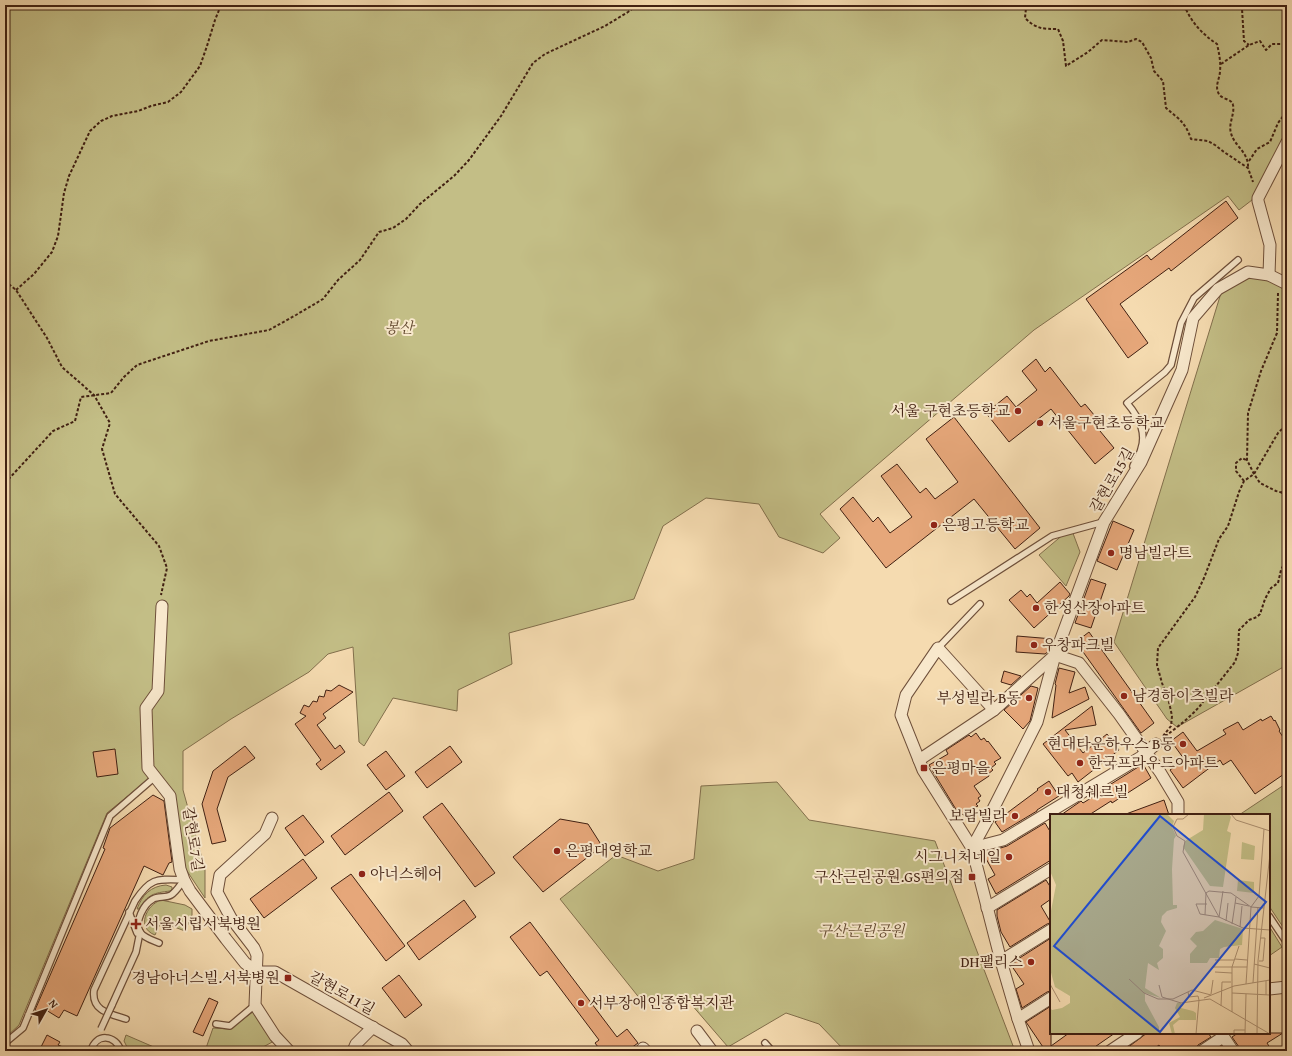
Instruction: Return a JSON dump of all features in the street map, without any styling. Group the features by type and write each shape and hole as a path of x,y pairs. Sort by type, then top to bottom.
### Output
{"street":[{"path":"1269,275 1270,246 1258,198 1287,142"},
{"name":"갈현로15길","path":"972,848 1037,722 1055,655 1104,522 1141,462 1182,370 1193,318 1218,289 1248,272 1269,275 1287,284"},
{"name":"갈현로7길","path":"162,606 158,691 146,708 148,768 170,796 180,869 184,880 190,891 245,963 257,972"},
{"path":"994,710 938,648 906,695 901,715 923,770 972,848 1001,961 1029,1051"},
{"path":"919,760 994,710 1055,655 1079,663 1119,714 1146,752 1178,802 1178,814"},
{"path":"972,848 1003,840 1134,761 1156,744"},
{"path":"272,818 265,834 220,875 217,892 231,918 254,948 257,955 255,1005 275,1036 289,1051"},
{"path":"987,908 1050,870"},
{"path":"1001,961 1050,931"},
{"name":"갈현로11길","path":"257,972 275,972 402,1044 408,1051"},
{"path":"1270,989 1287,987"},
{"path":"1018,1019 1050,999"},
{"path":"353,1051 356,1044 373,1027"},
{"path":"697,1031 712,1051"},
{"path":"1110,1051 1136,1034"},
{"path":"1202,1051 1222,1035 1232,1051"}],"lane":[{"path":"1126,486 1131,470 1141,449 1143,432 1135,412 1127,403 1165,372 1171,365 1181,323 1194,298 1238,260"},
{"path":"951,601 1052,536 1104,522"},
{"path":"938,648 980,604"},
{"path":"5,1043 23,1028 110,816 155,777"},
{"path":"126,1019 100,1009 94,1002 94,990 129,912 142,890 153,882 161,880 184,880"},
{"path":"98,1040 101,1029 136,952 140,932 138,922 140,916 152,899 171,895 184,880"},
{"path":"129,912 139,939"},
{"path":"1270,918 1287,944"},
{"path":"140,932 145,937 159,943"},
{"path":"216,1024 230,1026 255,1005"},
{"path":"90,1051 94,1043 103,1038 113,1040 121,1051"},
{"path":"766,1043 772,1051"}],"path":[{"path":"16,290 34,274 52,252 58,236 64,193 69,176 90,131 101,121 112,116 138,112 152,106 168,102 181,92 200,66 219,10 226,5"},
{"path":"5,483 54,431 75,421 82,397 111,393 124,377 137,365 209,341 269,330 323,298 338,280 360,260 379,232 393,228 406,219 420,204 454,176 469,160 501,116 533,63 545,54 605,26 637,5"},
{"path":"1028,5 1026,8 1025,18 1031,24 1042,29 1058,29 1063,42 1066,66 1088,52 1102,40 1128,42 1136,39 1142,42 1151,58 1154,71 1163,81 1166,108 1183,123 1187,128 1191,139 1208,141 1216,145 1248,168"},
{"path":"1184,5 1192,21 1205,36 1217,44 1221,64 1217,86 1218,93 1221,97 1231,102 1234,106 1230,128 1231,134 1248,162 1248,168 1258,198"},
{"path":"1234,5 1242,9 1244,41 1249,45"},
{"path":"1221,64 1249,45 1260,41 1266,50 1272,44 1287,44"},
{"path":"1248,162 1256,149 1270,142 1278,123 1287,111"},
{"path":"1269,275 1277,288 1279,296 1278,333 1261,371 1248,414 1246,460 1260,483 1276,491 1287,494"},
{"path":"5,281 16,290 47,338 62,367 94,395 110,423 102,449 115,494 159,546 166,568 161,596 162,606"},
{"path":"1156,744 1171,726 1172,716 1157,665 1158,648 1195,598 1219,539 1228,526 1238,492 1244,481 1254,474 1278,433 1287,424"},
{"path":"1244,481 1236,471 1236,463 1242,458 1246,460"},
{"path":"1281,493 1287,488"},
{"path":"1164,735 1167,735 1187,720 1207,696 1209,691 1212,691 1235,662 1238,653 1239,630 1249,620 1260,614 1265,599 1271,588 1278,583 1283,566 1287,565"}],"green space":[{"name":"봉산","path":"5,5 1287,5 1287,131 1252,200 1239,210 1228,196 1034,330 820,514 840,538 823,553 779,537 759,504 706,498 663,526 634,599 509,633 512,664 458,690 457,711 393,698 364,746 359,742 353,647 328,654 309,672 231,719 183,751 183,790 205,869 205,898 183,865 174,792 150,778 107,813 19,1025 5,1038"},
{"path":"1269,275 1287,284 1287,665 1177,727 1167,719 1114,642 1221,293 1249,278"},
{"path":"1071,528 1080,552 1066,586 1039,555"},
{"name":"구산근린공원","path":"777,782 809,820 935,841 1015,1051 845,1051 819,1024 786,1013 728,1047 685,997 641,1000 560,899 616,855 658,871 694,859 701,786"},
{"path":"1287,783 1287,933 1270,908 1270,814 1240,814"},
{"path":"166,885 172,887 172,889 170,891 152,895 145,900 139,909 137,909 142,899 148,892 156,887"},
{"path":"161,900 185,905 192,909 192,915 185,931 161,922 155,935 149,932 146,927 145,917 151,907"},
{"path":"1270,928 1282,947 1270,955"},
{"path":"254,1011 274,1041 256,1051 205,1051 213,1028 230,1029"},
{"path":"126,1035 163,1051 129,1051 124,1041"}],"building":[{"path":"1226,201 1238,218 1171,271 1169,268 1120,304 1148,343 1128,358 1086,299 1147,255 1151,260"},
{"name":"서울 구현초등학교","path":"1036,359 1045,372 1050,367 1081,407 1085,404 1104,427 1100,431 1114,448 1095,464 1051,409 1009,442 986,413 1007,396 1016,407 1037,390 1022,371"},
{"name":"은평고등학교","path":"954,417 1040,528 1015,549 974,499 886,568 840,509 853,497 873,522 878,517 890,533 912,517 881,476 897,464 920,493 926,488 935,499 958,482 926,439"},
{"name":"명남빌라트","path":"1113,521 1134,530 1117,570 1097,561"},
{"path":"1091,579 1106,584 1091,628 1075,623"},
{"name":"한성산장아파트","path":"1060,582 1070,594 1069,596 1034,628 1009,600 1021,590 1027,597 1030,594 1037,603"},
{"name":"남경하이츠빌라","path":"1089,632 1154,723 1141,733 1076,642"},
{"name":"우창파크빌","path":"1017,636 1053,639 1049,651 1045,654 1016,652"},
{"path":"1059,668 1075,672 1069,693 1085,687 1089,699 1052,718 1055,684"},
{"path":"1004,671 1021,676 1011,685 1001,682"},
{"path":"339,685 353,692 323,714 326,718 317,725 335,749 340,745 345,752 321,770 316,764 321,760 295,724 306,716 300,713 304,705 309,707 313,701 317,702 319,696 324,697 326,690 331,691"},
{"path":"1031,686 1038,688 1030,721 1023,729 1004,710"},
{"name":"한국프라우드아파트","path":"1092,706 1096,725 1065,730 1083,753 1107,734 1119,750 1078,782 1072,773 1068,776 1043,744"},
{"path":"1271,716 1274,721 1275,720 1280,730 1279,731 1287,743 1287,772 1255,794 1231,760 1223,765 1220,760 1183,788 1170,770 1184,759 1171,741 1183,732 1197,751 1226,734 1223,730 1238,722 1243,730 1261,719 1262,721"},
{"path":"976,733 981,740 984,738 987,742 988,741 1001,758 994,762 996,764 991,768 993,770 988,774 989,776 974,786 981,796 978,798 980,801 976,804 978,806 974,808 975,811 965,817 963,814 960,816 929,765 948,754 946,750 969,735 971,737"},
{"path":"245,746 255,758 228,777 217,809 226,841 212,844 202,804 213,771"},
{"path":"450,746 462,762 427,788 415,772"},
{"path":"115,749 118,774 97,777 93,752"},
{"path":"386,751 405,776 386,790 367,765"},
{"path":"1143,764 1151,778 1112,803 1111,801 1091,814 1062,814 1081,801 1083,803 1104,790 1103,789"},
{"path":"1049,781 1059,796 1002,832 995,822"},
{"path":"389,792 403,811 345,855 331,836"},
{"path":"153,795 164,801 172,862 169,863 163,875 144,866 77,1016 64,1010 59,1018 46,1010 44,1014 35,1010 105,849 103,848 110,828"},
{"path":"1164,800 1169,814 1126,814"},
{"path":"442,803 495,873 475,887 423,817"},
{"path":"303,815 324,842 305,856 285,828"},
{"name":"은평대영학교","path":"560,819 588,824 602,846 543,892 513,857"},
{"path":"1045,823 1050,831 1050,861 996,894 988,879 995,875 984,855 1007,846"},
{"path":"303,859 317,878 264,918 250,899"},
{"path":"351,874 405,946 386,961 331,888"},
{"path":"1046,880 1050,886 1050,900 1041,906 1050,923 1010,947 1001,932 997,910"},
{"path":"464,900 476,917 419,960 407,943"},
{"name":"서부장애인종합복지관","path":"530,922 617,1037 627,1029 638,1043 627,1051 601,1051 595,1043 599,1040 547,971 540,976 510,937"},
{"path":"1050,939 1050,991 1022,1008 1016,989 1024,984 1011,965"},
{"path":"399,975 422,1005 405,1018 382,988"},
{"path":"209,998 218,1002 203,1036 193,1032"},
{"path":"1050,1007 1051,1046 1068,1034 1114,1034 1089,1051 1044,1051 1045,1050 1026,1022"},
{"path":"1283,1033 1267,1043 1272,1051 1240,1051 1232,1037 1236,1034"},
{"path":"1146,1034 1209,1034 1211,1037 1198,1045 1195,1051 1163,1051 1159,1045 1151,1051 1123,1051"},
{"path":"47,1035 60,1042 58,1045 73,1051 39,1051"}],"place":[{"name":"서울 구현초등학교","path":"1018,411"},
{"name":"서울구현초등학교","path":"1040,423"},
{"name":"은평고등학교","path":"934,525"},
{"name":"명남빌라트","path":"1111,553"},
{"name":"한성산장아파트","path":"1036,608"},
{"name":"우창파크빌","path":"1034,645"},
{"name":"남경하이츠빌라","path":"1124,696"},
{"name":"부성빌라 B동","path":"1029,698"},
{"name":"현대타운하우스 B동","path":"1183,744"},
{"name":"한국프라우드아파트","path":"1080,763"},
{"name":"은평마을","path":"924,768"},
{"name":"대청쉐르빌","path":"1048,792"},
{"name":"보람빌라","path":"1015,816"},
{"name":"은평대영학교","path":"557,851"},
{"name":"시그니처네일","path":"1009,857"},
{"name":"아너스헤어","path":"362,874"},
{"name":"구산근린공원.GS편의점","path":"972,877"},
{"name":"서울시립서북병원","path":"136,924"},
{"name":"DH팰리스","path":"1031,962"},
{"name":"경남아너스빌.서북병원","path":"288,978"},
{"name":"서부장애인종합복지관","path":"581,1003"}]}
